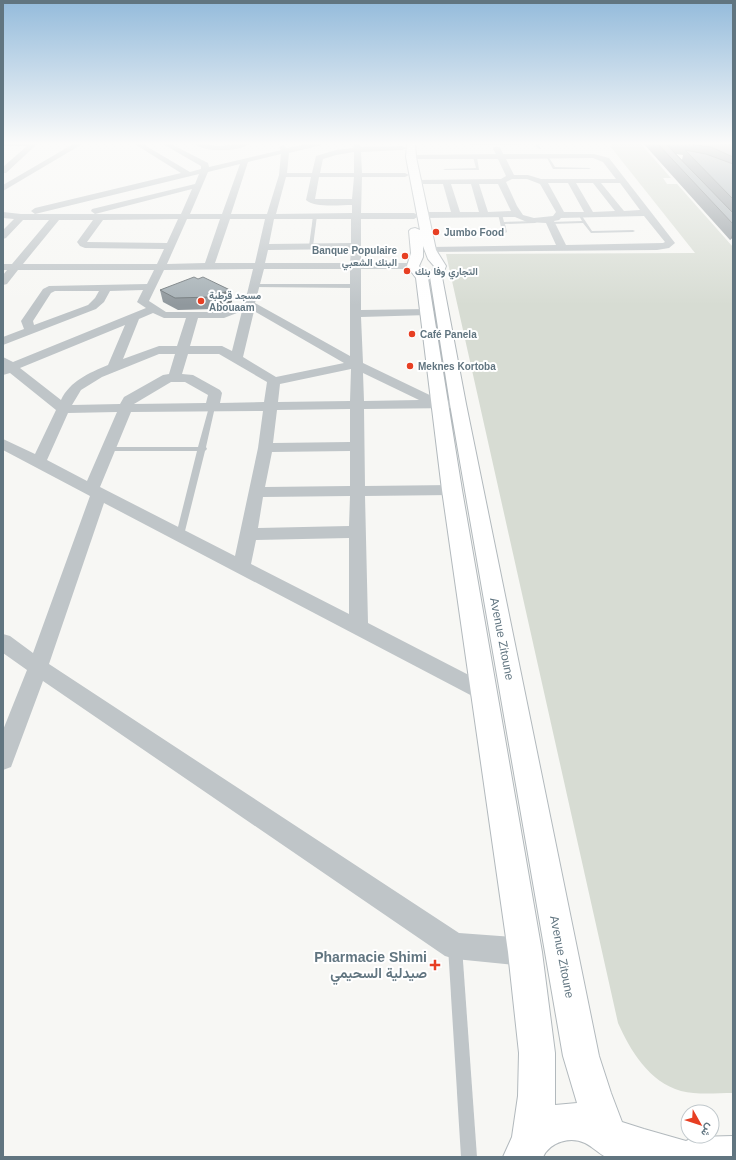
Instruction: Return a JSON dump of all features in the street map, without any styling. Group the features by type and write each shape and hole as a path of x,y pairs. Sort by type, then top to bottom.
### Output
{"main road":[{"name":"Avenue Zitoune","path":"412,197 418,216 425,263 422,278 428,312 581,1056 592,1094 618,1146"},
{"name":"Avenue Zitoune","path":"417,197 418,259 425,263 436,277 448,405 452,490 525,952 537,1053 537,1096 527,1149"},
{"path":"527,1149 548,1126 568,1120 589,1124 618,1146 644,1149 677,1157"},
{"path":"695,1157 733,1156"}],"street":[{"path":"8,216 84,197"},
{"path":"8,216 87,197"},
{"path":"72,216 149,197"},
{"path":"193,197 162,267 144,302 164,315 224,315 250,304"},
{"path":"209,267 234,197"},
{"path":"236,358 276,197"},
{"path":"310,197 311,201 316,202 356,202"},
{"path":"356,197 355,314 358,446 358,626"},
{"path":"451,197 456,215"},
{"path":"479,197 484,214"},
{"path":"509,197 516,214 521,218 536,224 549,221 556,218 560,214"},
{"path":"550,197 560,214 582,218 590,214 647,213"},
{"path":"580,197 590,214"},
{"path":"608,197 621,213"},
{"path":"3,267 356,266 425,263 546,244 562,248 657,247 668,244 669,241 635,197"},
{"path":"136,217 191,201"},
{"path":"60,204 72,216"},
{"path":"8,216 270,217 484,214 501,218 516,214"},
{"path":"3,236 8,216"},
{"path":"3,282 56,217"},
{"path":"100,217 82,242 83,244 88,246 170,246"},
{"path":"122,245 136,217"},
{"path":"549,221 562,248"},
{"path":"264,247 356,246"},
{"path":"32,330 28,326 27,321 46,291 50,289 57,287 151,287"},
{"path":"3,341 92,307 100,300 106,287"},
{"path":"250,304 357,365 448,405"},
{"path":"6,366 154,309"},
{"path":"355,314 428,312"},
{"path":"174,378 193,315"},
{"path":"114,366 134,317"},
{"path":"38,463 71,393 76,387 84,381 114,366 153,351 222,350 274,381 357,365"},
{"path":"6,366 64,409 448,405"},
{"path":"3,759 38,668 109,449 129,400 168,378 188,378 215,393 212,407"},
{"path":"242,566 264,448 274,381"},
{"path":"3,444 242,566 485,693"},
{"path":"264,448 358,446"},
{"path":"256,492 452,490"},
{"path":"249,534 358,532"},
{"path":"3,642 38,668 455,946 525,952"}],"lane":[{"path":"311,246 315,216"},
{"path":"463,232 505,232 501,218 536,224"},
{"path":"549,221 582,218 590,232 633,231"},
{"path":"254,286 356,286"},
{"path":"180,535 203,449 212,407"},
{"path":"109,449 203,449"},
{"path":"455,946 469,1157"}],"shaded area":[{"path":"651,197 689,197 733,247 733,1093 687,1092 670,1087 650,1073 642,1064 628,1044 618,1023 446,254 695,253"}],"building":[{"path":"708,197 718,197 733,213 733,224"},
{"path":"194,277 198,279 203,277 230,290 212,297 175,298 160,290"}],"place":[{"name":"Jumbo Food","path":"436,232"},
{"name":"Banque Populaire البنك الشعبي","path":"405,256"},
{"name":"التجاري وفا بنك","path":"407,271"},
{"name":"مسجد قرطبة Abouaam","path":"201,301"},
{"name":"Café Panela","path":"412,334"},
{"name":"Meknes Kortoba","path":"410,366"},
{"name":"Pharmacie Shimi صيدلية السحيمي","path":"435,965"}]}
